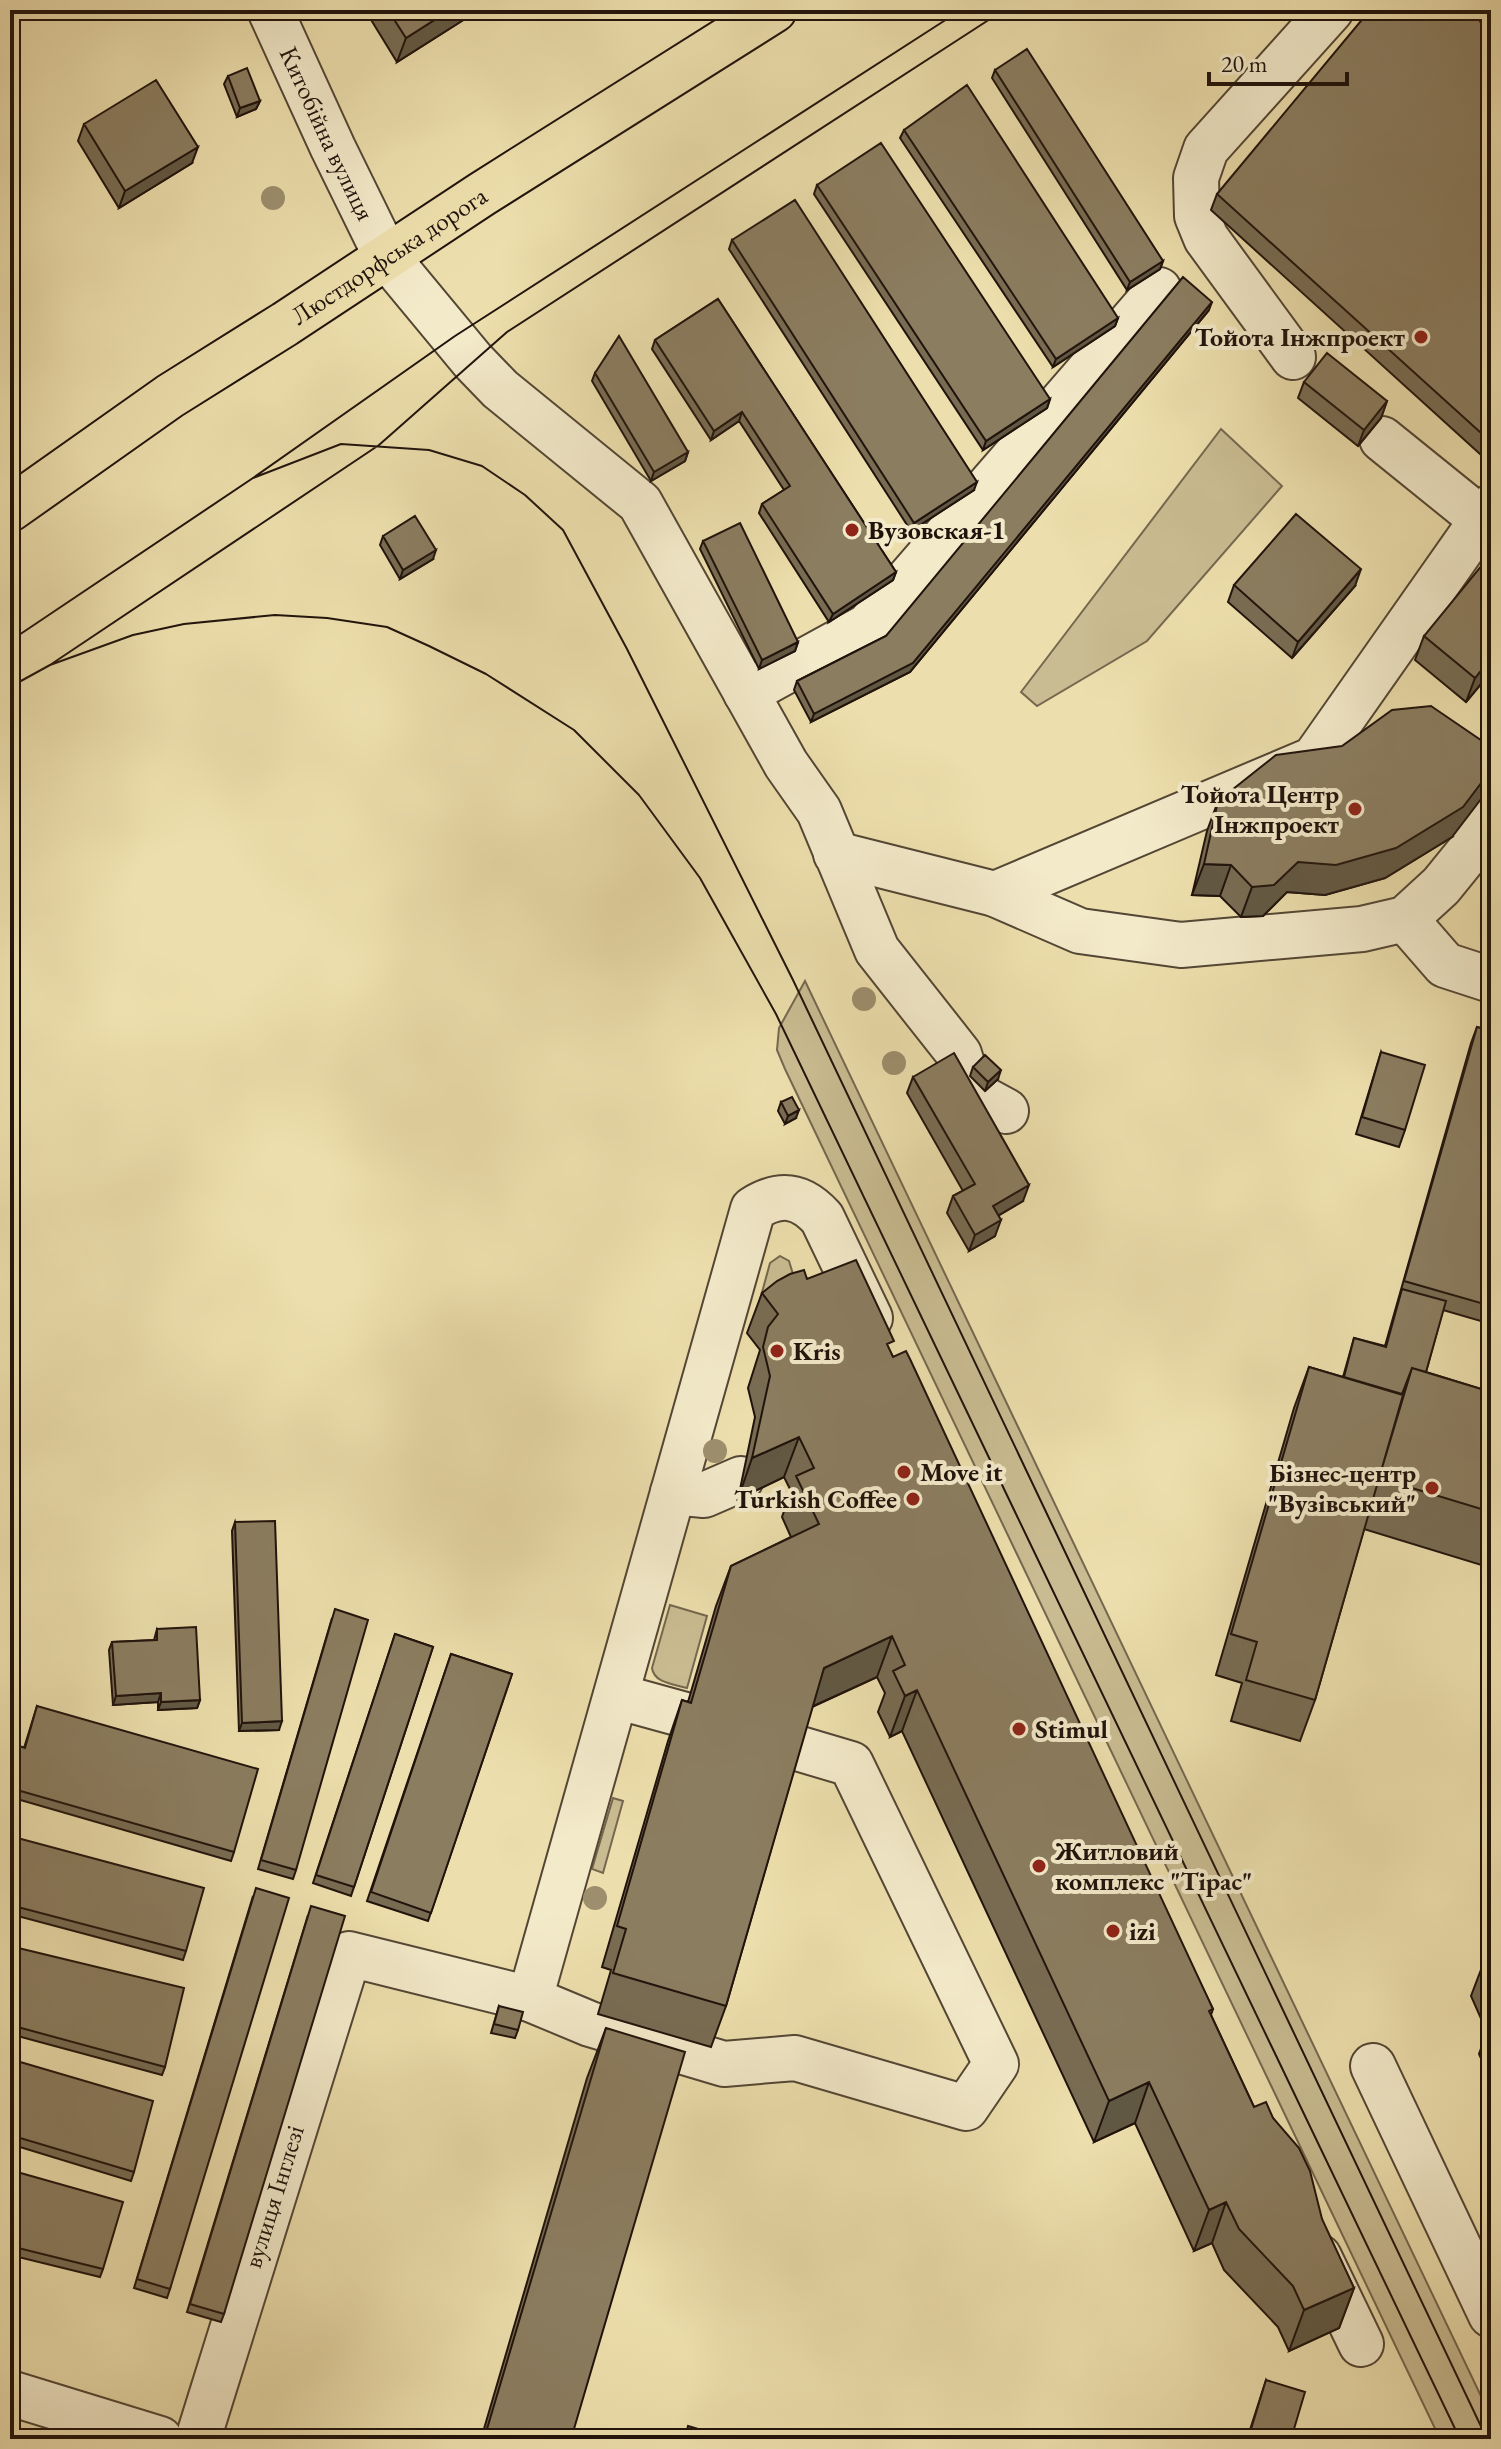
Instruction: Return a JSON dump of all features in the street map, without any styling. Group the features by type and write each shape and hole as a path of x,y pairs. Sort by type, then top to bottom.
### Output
{"main road":[{"name":"Люстдорфська дорога","path":"10,509 170,396 774,10"}],"street":[{"name":"Китобійна вулиця","path":"270,10 386,256 500,389 640,503 786,764 819,811 877,950 959,1054"},
{"path":"1293,357 1206,238 1197,216 1196,178 1206,149 1331,10"},
{"path":"746,693 868,626 1159,290"},
{"path":"995,894 1314,759 1486,513 1382,439"},
{"path":"836,854 995,894 1080,931 1181,945 1362,929 1405,919 1441,886 1471,849 1491,814"},
{"path":"1405,919 1445,965 1491,980"},
{"path":"539,2002 616,1696 753,1209 779,1197 793,1198 810,1205 822,1218 884,1346"},
{"path":"673,1492 704,1495 741,1479"},
{"path":"616,1696 685,1715"},
{"path":"539,2002 590,2024 724,2064 795,2058 966,2108 996,2064 851,1764 797,1748"},
{"name":"вулиця Інглезі","path":"198,2439 349,1954 539,2002"},
{"path":"539,2002 603,1995"},
{"path":"1373,2066 1491,2315"},
{"path":"1300,2216 1361,2344"},
{"path":"10,2393 160,2439"}],"shaded area":[{"path":"1221,429 1282,486 1147,641 1037,706 1021,692"},
{"path":"805,981 1491,2417 1491,2439 1440,2439 785,1069 777,1050 779,1028"},
{"path":"780,1256 789,1261 803,1307 752,1329 770,1263"},
{"path":"670,1605 707,1616 687,1688 660,1680 652,1668"},
{"path":"613,1798 623,1801 603,1873 592,1869"}],"building":[{"path":"388,10 450,10 406,38"},
{"name":"Тойота Інжпроект","path":"1370,10 1475,10 1491,45 1491,442 1217,194"},
{"path":"1027,49 1163,261 1130,282 995,70"},
{"path":"247,68 260,101 240,108 228,76"},
{"path":"156,80 198,147 125,191 84,124"},
{"path":"967,85 1118,318 1056,359 904,130"},
{"path":"881,143 1050,399 986,441 817,185"},
{"path":"795,200 977,482 914,523 732,240"},
{"path":"1183,277 1212,302 913,663 814,714 797,681 886,636"},
{"path":"718,299 896,572 833,614 762,504 790,486 742,412 714,431 655,340"},
{"path":"619,336 688,452 654,472 595,373"},
{"path":"1327,353 1387,401 1364,430 1304,382"},
{"path":"1296,514 1361,569 1298,642 1234,585"},
{"path":"415,516 436,550 403,570 383,536"},
{"path":"740,523 798,642 762,660 703,541"},
{"path":"1491,554 1491,658 1475,678 1424,636"},
{"name":"Тойота Центр Інжпроект","path":"1431,706 1491,747 1491,770 1463,807 1396,848 1336,865 1298,862 1274,885 1252,887 1231,865 1204,864 1218,801 1276,755 1342,746 1392,710"},
{"path":"1477,1027 1491,1031 1491,1306 1404,1281"},
{"path":"1381,1052 1425,1065 1405,1130 1362,1117"},
{"path":"954,1053 1029,1185 993,1206 1001,1220 975,1235 953,1196 975,1184 913,1077"},
{"path":"985,1055 1001,1070 988,1082 973,1067"},
{"path":"792,1097 799,1110 788,1116 781,1102"},
{"name":"Житловий комплекс \"Тірас\"","path":"856,1260 894,1341 887,1344 893,1357 906,1351 910,1359 1213,2009 1209,2011 1254,2107 1266,2102 1273,2118 1299,2148 1310,2171 1322,2219 1354,2288 1304,2310 1293,2286 1239,2229 1226,2202 1209,2210 1149,2082 1109,2101 917,1690 905,1696 893,1671 905,1665 892,1636 824,1668 726,2006 613,1973 626,1929 617,1926 682,1700 691,1703 731,1566 819,1524 796,1476 814,1468 799,1437 752,1458 770,1376 763,1347 768,1327 778,1314 762,1293 790,1274 804,1270 807,1279"},
{"path":"1402,1289 1446,1301 1426,1372 1412,1368 1402,1394 1344,1377 1354,1338 1386,1347"},
{"path":"1309,1367 1403,1395 1315,1700 1246,1680 1257,1642 1231,1634"},
{"path":"1412,1368 1491,1392 1491,1512 1379,1478"},
{"path":"275,1521 282,1721 242,1723 235,1522"},
{"path":"335,1609 368,1620 296,1870 261,1860"},
{"path":"196,1627 200,1700 161,1702 161,1693 116,1696 112,1642 157,1640 157,1629"},
{"path":"395,1634 433,1647 354,1887 316,1875"},
{"path":"451,1654 512,1674 431,1913 371,1892"},
{"path":"37,1706 258,1769 234,1852 10,1788 10,1743 25,1748"},
{"path":"10,1836 204,1888 186,1951 10,1905"},
{"path":"256,1888 289,1898 170,2289 137,2279"},
{"path":"311,1906 345,1916 224,2314 190,2304"},
{"path":"10,1946 184,1988 165,2067 10,2025"},
{"path":"499,2006 523,2012 518,2030 494,2024"},
{"path":"606,2028 685,2052 571,2439 484,2439"},
{"path":"10,2059 153,2101 134,2172 10,2135"},
{"path":"10,2170 123,2202 103,2269 10,2246"},
{"path":"1266,2380 1305,2392 1291,2439 1248,2439"},
{"path":"688,2426 732,2439 685,2439"}],"tram line":[{"path":"10,641 253,478 455,336 961,10"},
{"path":"10,687 50,665 379,445 507,332 1004,10"},
{"path":"253,478 341,444 429,450 482,466 525,495 563,530 627,649 793,980 1487,2439"},
{"path":"50,665 133,635 184,624 275,615 327,618 387,627 486,674 574,730 639,795 700,878 776,1014 1460,2439"}],"place":[{"name":"Тойота Інжпроект","path":"1421,337"},
{"name":"Вузовская-1","path":"852,530"},
{"name":"Тойота Центр Інжпроект","path":"1355,809"},
{"name":"Kris","path":"777,1351"},
{"name":"Move it","path":"904,1472"},
{"name":"Бізнес-центр \"Вузівський\"","path":"1432,1488"},
{"name":"Turkish Coffee","path":"913,1499"},
{"name":"Stimul","path":"1019,1729"},
{"name":"Житловий комплекс \"Тірас\"","path":"1039,1866"},
{"name":"izi","path":"1113,1931"}]}
